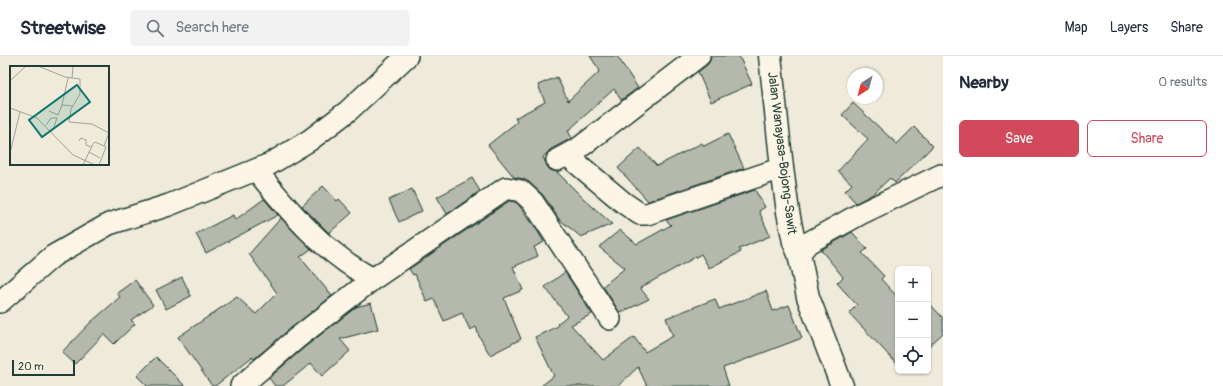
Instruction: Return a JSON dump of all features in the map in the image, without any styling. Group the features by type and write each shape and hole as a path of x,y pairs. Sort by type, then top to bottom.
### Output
{"main road":[{"name":"Jalan Wanayasa-Bojong-Sawit","path":"770,56 782,168 794,242 799,254 808,298 842,386"}],"street":[{"path":"0,302 53,256 109,224 169,204 256,170 270,164 310,140 348,111 407,56"},
{"path":"699,56 579,148 562,157 640,214 647,214 782,168"},
{"path":"256,170 283,203 329,248 362,273 373,279"},
{"path":"799,254 808,243 860,214 941,175"},
{"path":"241,386 298,338 373,279 506,188 521,191 533,202 610,319"}],"building":[{"path":"590,56 617,56 638,88 621,100 614,89 568,131 572,138 551,149 543,157 550,170 557,172 612,224 581,237 559,219 543,195 529,182 514,177 488,145 517,122 515,118 545,102 538,85 557,77 568,101 600,71"},
{"path":"711,56 739,56 752,84 711,102 698,72 707,65"},
{"path":"852,104 854,104 897,144 914,127 933,146 895,183 890,178 873,194 856,203 845,191 852,184 838,171 868,139 842,115"},
{"path":"728,134 744,168 648,201 618,168 640,148 657,166 702,143 704,146"},
{"path":"472,178 480,191 447,214 437,197"},
{"path":"323,186 337,201 339,199 352,213 329,233 302,206"},
{"path":"412,189 422,211 399,222 389,200"},
{"path":"755,190 765,207 759,211 770,236 739,249 741,252 709,268 701,254 640,288 649,299 620,313 603,286 625,268 599,247 620,230 637,244 671,225 666,220"},
{"path":"264,199 278,215 206,253 196,234 233,215 235,220"},
{"path":"509,201 518,204 544,242 534,247 538,256 513,267 523,290 504,298 521,339 490,355 479,336 476,327 470,330 462,313 444,321 434,299 427,302 415,274 413,275 409,269"},
{"path":"281,218 311,249 300,257 332,296 254,359 252,357 215,386 212,386 178,337 237,297 256,314 277,293 249,254"},
{"path":"852,232 867,249 862,253 884,276 881,279 895,295 895,362 849,313 857,305 837,283 843,277 821,250"},
{"path":"565,272 592,314 571,325 603,360 634,337 645,352 673,336 666,318 715,299 719,309 766,291 773,311 789,305 802,338 723,368 729,386 647,386 638,367 618,386 541,386 554,376 535,337 558,326 557,324 567,316 545,287"},
{"path":"182,277 191,296 166,309 156,290"},
{"path":"135,280 153,305 131,320 135,324 114,344 104,334 75,364 62,352 90,323 120,297 117,293"},
{"path":"371,303 378,329 340,339 350,351 322,376 311,363 283,386 275,386 269,378 305,347 356,307"},
{"path":"931,305 943,318 943,333 931,344"},
{"path":"156,357 185,386 147,386 137,376"}]}
